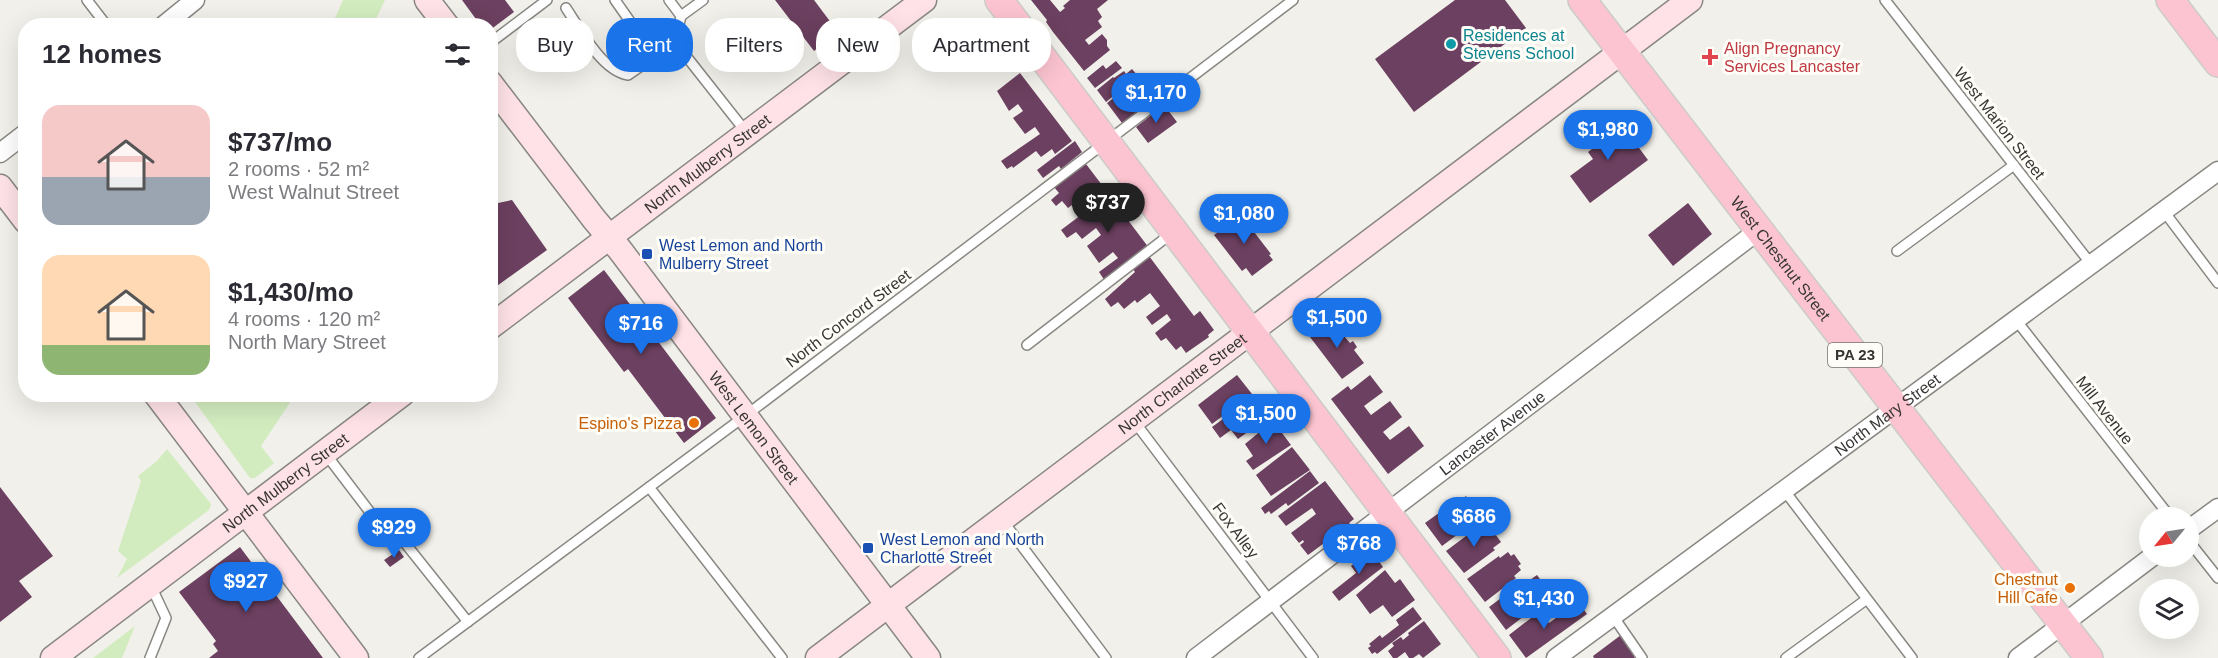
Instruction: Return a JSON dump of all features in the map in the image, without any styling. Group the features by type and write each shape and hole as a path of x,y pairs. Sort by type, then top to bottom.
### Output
{"main road":[{"path":"999,0 1497,658"},
{"name":"West Chestnut Street","path":"1582,0 2089,658"},
{"path":"2170,0 2218,63"}],"street":[{"path":"173,18 195,0"},
{"path":"427,0 441,18"},
{"name":"North Mulberry Street","path":"498,321 924,0"},
{"name":"North Charlotte Street","path":"818,658 1690,0"},
{"name":"West Lemon Street","path":"498,93 928,658"},
{"path":"0,153 18,139"},
{"name":"North Mary Street","path":"1556,658 2218,171"},
{"path":"0,187 18,211"},
{"name":"Lancaster Avenue","path":"1196,658 1759,230"},
{"path":"162,402 356,658"},
{"name":"North Mulberry Street","path":"53,658 391,402"},
{"path":"2199,522 2218,508"},
{"path":"2018,658 2139,567"}],"lane":[{"path":"87,0 101,18"},
{"path":"498,37 547,0"},
{"path":"615,0 628,18"},
{"path":"669,0 681,16 703,0"},
{"name":"North Concord Street","path":"419,658 745,416 1293,0"},
{"name":"West Marion Street","path":"1886,0 2091,264"},
{"path":"566,8 606,62"},
{"path":"693,65 747,134"},
{"path":"618,72 628,75 632,72"},
{"path":"1897,251 2014,165"},
{"path":"2163,210 2218,283"},
{"path":"1028,345 1174,231"},
{"name":"Mill Avenue","path":"2016,320 2162,507"},
{"name":"Fox Alley","path":"1134,421 1313,658"},
{"path":"325,452 379,524 397,533 468,622"},
{"path":"649,487 782,658"},
{"path":"1784,490 1912,658"},
{"path":"1002,519 1106,658"},
{"path":"2199,554 2218,578"},
{"path":"143,589 166,618 150,658"},
{"path":"1786,658 1867,599"},
{"path":"1613,616 1642,658"}],"green space":[{"path":"343,0 385,0 376,18 335,18"},
{"path":"195,402 290,402 261,446 274,463 255,478 250,478"},
{"path":"167,449 211,504 209,510 117,578 127,559 118,551 141,481 138,476 157,461"},
{"path":"135,626 122,658 93,658"}],"building":[{"path":"462,0 505,0 514,12 498,24 498,18 475,18"},
{"path":"775,0 814,0 828,18 816,18 816,49 814,51 804,38 804,18 789,18"},
{"path":"1031,0 1050,0 1060,12 1070,0 1108,0 1097,9 1102,17 1098,21 1102,27 1085,40 1089,45 1102,34 1110,50 1084,71 1051,29 1051,18 1045,18"},
{"name":"Residences at Stevens School","path":"1455,0 1505,0 1526,28 1414,112 1375,59"},
{"path":"1116,61 1122,68 1095,88 1087,78 1103,65 1106,69"},
{"path":"1132,69 1138,76 1106,102 1097,90 1113,77 1124,71 1126,74"},
{"path":"1020,73 1072,141 1055,154 1052,149 1041,157 1036,151 1013,168 1012,166 1007,169 1001,161 1040,134 1035,127 1025,134 1013,118 1023,111 1018,104 1009,111 997,91"},
{"path":"1142,81 1147,88 1135,98 1139,103 1135,105 1139,110 1122,123 1107,103 1124,90 1127,93"},
{"path":"1164,105 1177,122 1148,143 1136,127"},
{"path":"1619,121 1648,160 1590,203 1570,176 1593,159 1588,152 1596,146 1587,134 1601,124 1607,131"},
{"path":"1075,141 1082,152 1061,169 1059,166 1043,178 1037,170"},
{"path":"1086,164 1105,189 1084,206 1080,199 1068,208 1062,201 1056,206 1051,200 1059,193 1054,187"},
{"path":"1106,191 1149,248 1105,281 1099,272 1118,258 1113,252 1099,263 1087,246 1101,235 1096,228 1082,239 1076,232 1067,238 1061,230 1085,212 1083,209"},
{"path":"512,200 547,250 498,285 498,203"},
{"path":"1688,203 1712,234 1673,266 1648,235"},
{"path":"1241,215 1271,254 1269,255 1273,260 1252,276 1246,268 1242,271 1214,235 1221,230 1219,226 1230,218 1233,221"},
{"path":"1149,256 1194,316 1200,311 1214,330 1208,335 1209,337 1186,353 1181,346 1176,350 1166,338 1161,341 1155,333 1171,320 1167,314 1152,325 1146,317 1160,306 1150,293 1137,303 1135,300 1124,309 1118,302 1111,307 1105,299 1135,272 1132,268"},
{"path":"604,270 716,418 684,443 628,369 624,372 568,298"},
{"path":"1334,318 1346,334 1344,336 1350,343 1353,341 1357,347 1354,350 1364,363 1342,379 1310,337"},
{"path":"1237,375 1252,394 1212,424 1198,405"},
{"path":"1370,375 1383,392 1364,406 1371,415 1390,401 1402,417 1383,432 1390,440 1409,426 1424,446 1388,474 1331,399 1348,386 1351,390"},
{"path":"1253,396 1271,419 1238,439 1231,430 1220,438 1212,427 1223,419 1225,421 1235,413 1233,411"},
{"path":"1273,421 1291,445 1253,470 1246,461 1253,456 1245,444"},
{"path":"1292,447 1310,470 1271,496 1256,475"},
{"path":"1310,471 1319,483 1288,506 1286,503 1271,514 1269,511 1265,514 1261,508"},
{"path":"1325,481 1354,519 1308,555 1300,545 1304,542 1303,540 1299,543 1291,533 1316,514 1312,508 1286,526 1278,516"},
{"path":"0,487 53,556 19,581 32,597 0,622"},
{"path":"1466,496 1470,502 1473,500 1475,504 1479,501 1483,506 1476,511 1479,515 1472,520 1473,523 1442,546 1425,523"},
{"path":"1487,523 1501,542 1493,548 1495,550 1464,573 1446,551"},
{"path":"240,547 323,658 209,658 218,651 213,644 216,641 179,592"},
{"path":"399,550 404,557 390,567 384,560"},
{"path":"1371,550 1383,567 1339,601 1332,592 1356,573 1351,566"},
{"path":"1508,552 1511,556 1514,554 1521,564 1518,566 1521,570 1514,576 1516,578 1485,602 1467,579"},
{"path":"1385,570 1395,583 1400,579 1415,600 1392,617 1383,605 1370,614 1356,595"},
{"path":"1537,575 1543,583 1528,594 1537,606 1506,630 1489,607 1520,584 1521,586"},
{"path":"1578,602 1587,614 1526,658 1509,635 1540,611 1549,623"},
{"path":"1413,607 1422,619 1377,654 1375,652 1372,654 1368,648 1371,646 1369,644 1380,635 1382,638 1399,625 1396,620"},
{"path":"1424,621 1441,644 1423,658 1419,654 1409,658 1405,652 1393,658 1388,651 1394,646 1392,643 1401,637 1403,640 1409,635 1408,633"},
{"path":"1621,635 1637,656 1634,658 1594,658 1593,656"}],"place":[{"name":"Residences at Stevens School","path":"1451,44"},
{"name":"Align Pregnancy Services Lancaster","path":"1710,57"},
{"name":"West Lemon and North Mulberry Street","path":"647,254"},
{"name":"Espino's Pizza","path":"694,423"},
{"name":"West Lemon and North Charlotte Street","path":"868,548"},
{"name":"Chestnut Hill Cafe","path":"2070,588"}]}
